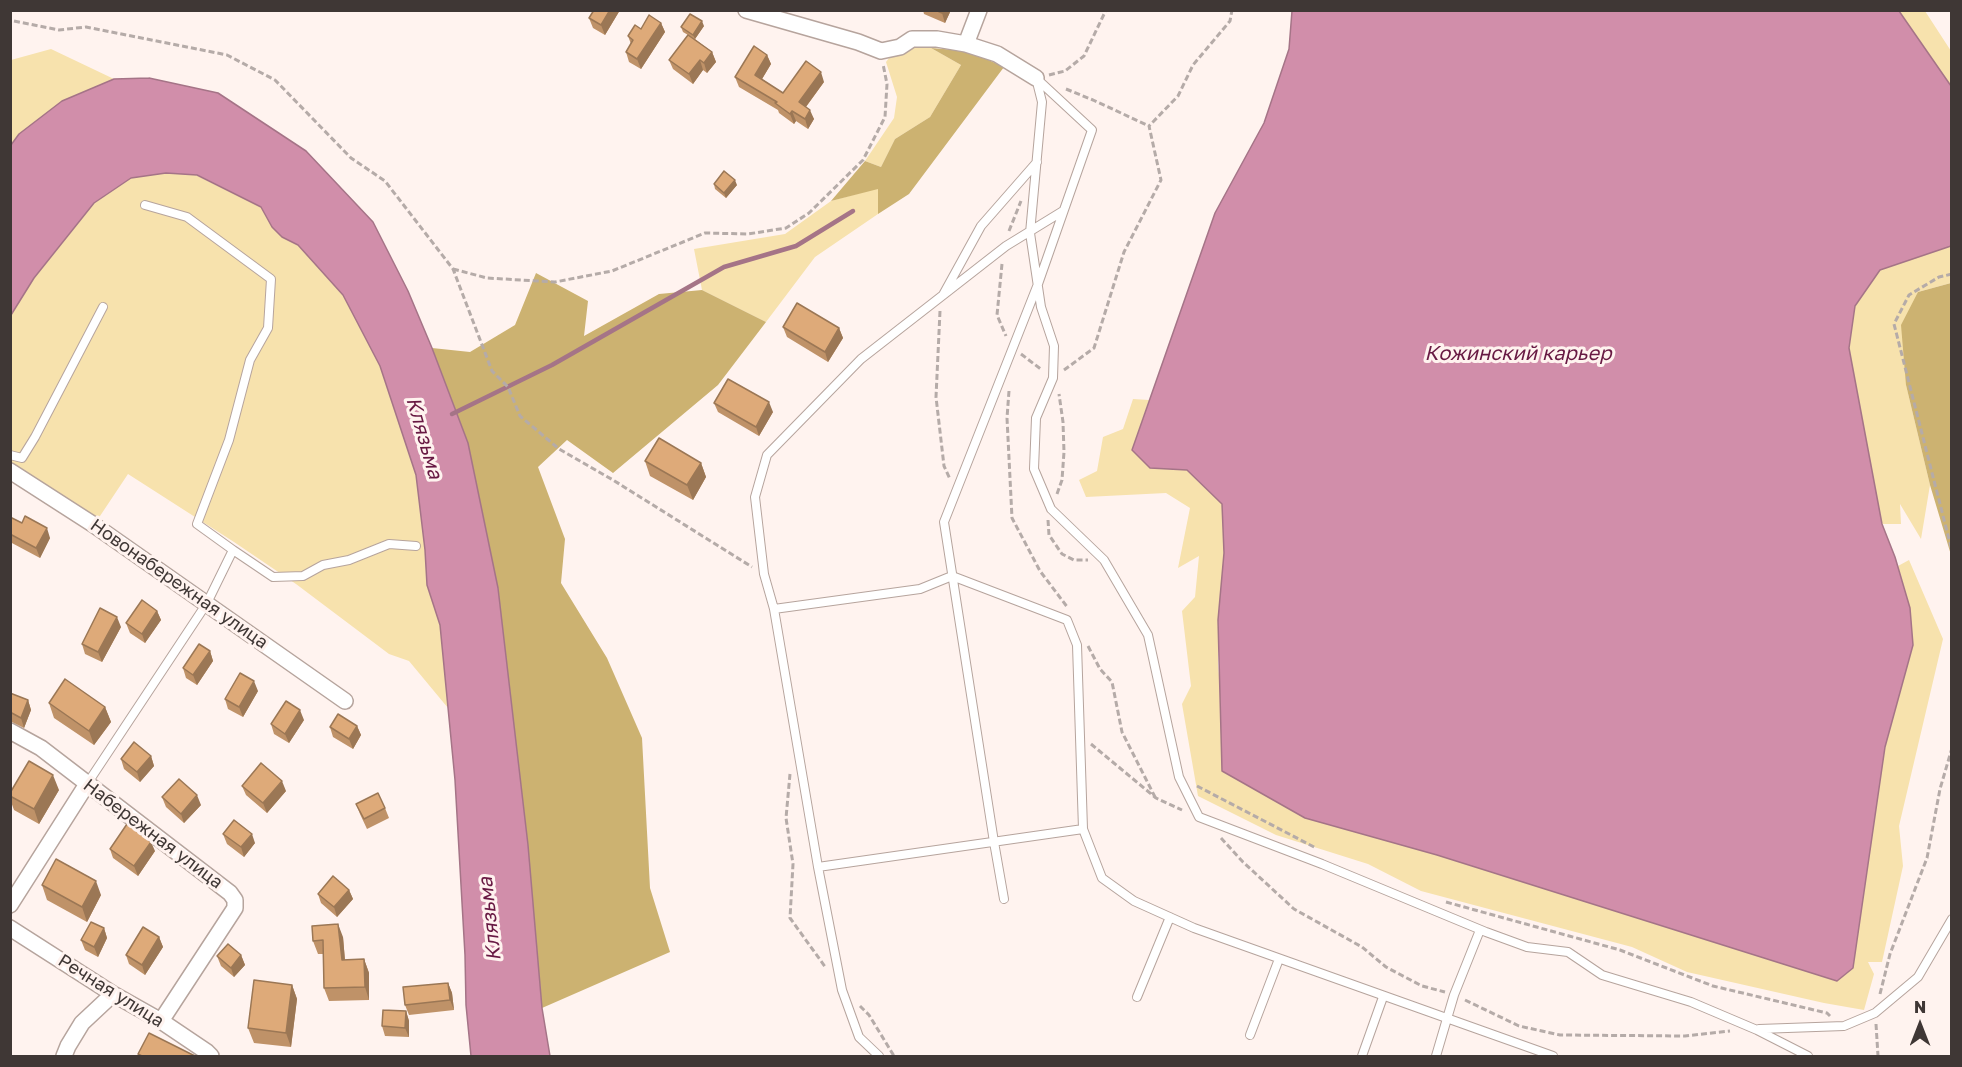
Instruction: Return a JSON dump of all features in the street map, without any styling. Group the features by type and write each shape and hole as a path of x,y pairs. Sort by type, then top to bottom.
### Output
{"street":[{"path":"746,10 858,42 881,51 900,47 912,39 937,39 966,44 997,54 1036,78"},
{"path":"966,44 979,10"},
{"name":"Новонабережная улица","path":"10,471 94,525 345,701"},
{"name":"Набережная улица","path":"10,731 41,748 230,893 235,900 234,908 161,1022"},
{"path":"10,905 87,784"},
{"name":"Речная улица","path":"10,928 161,1022 211,1056"},
{"path":"64,1056 82,1023 113,994"}],"lane":[{"path":"1036,78 1041,102 1030,233 1041,307 1054,346 1053,378 1036,418 1034,469 1051,509 1104,560 1148,635 1179,777 1199,817 1322,864 1480,930 1527,947 1568,952 1602,975 1691,1002 1757,1030 1808,1056"},
{"path":"1004,899 944,522 1011,347 1038,284 1092,130 1036,78"},
{"path":"940,298 981,226 1037,162"},
{"path":"145,205 187,217 271,279 268,328 250,360 229,440 197,524 273,577 303,576 323,565 349,560 389,544 417,546"},
{"path":"879,1056 859,1037 842,990 818,867 774,609 764,574 755,498 767,455 861,359 1006,246 1064,211"},
{"path":"10,455 22,458 103,307"},
{"path":"87,784 207,603 233,550"},
{"path":"774,609 920,589 952,576 1067,620 1077,645 1083,829 1102,878 1134,902 1170,917 1383,997 1552,1056"},
{"path":"818,867 1083,829"},
{"path":"1137,997 1170,917"},
{"path":"1757,1030 1844,1026 1875,1013 1918,976 1952,919"},
{"path":"1436,1056 1454,995 1480,930"},
{"path":"1250,1035 1279,958"},
{"path":"1362,1056 1383,997"}],"path":[{"path":"1036,78 1065,71 1084,56 1106,10"},
{"path":"1149,126 1178,96 1193,65 1230,21 1232,10"},
{"path":"14,21 59,30 86,27 227,55 274,80 351,158 385,181 453,269 492,371 508,387 520,416 559,449 614,480 764,574"},
{"path":"453,269 487,278 555,282 612,271 705,233 748,234 786,228 809,213 863,160 885,117 887,84 881,51"},
{"path":"1065,89 1149,126"},
{"path":"1053,378 1094,348 1124,252 1161,180 1149,126"},
{"path":"1024,193 1011,224 1006,246 1000,275 997,315 1011,347 1053,378 1060,398 1064,422 1062,480 1047,522 1049,535 1062,554 1074,560 1104,560"},
{"path":"1952,274 1939,277 1909,295 1894,324 1952,551"},
{"path":"940,298 936,397 944,465 956,492"},
{"path":"1009,383 1007,418 1012,518 1040,571 1071,614"},
{"path":"1086,641 1100,669 1112,682 1122,732 1156,798"},
{"path":"1080,735 1156,798 1199,817"},
{"path":"1878,1056 1875,1013 1890,954 1927,858 1940,789 1952,748"},
{"path":"1179,777 1320,850"},
{"path":"1446,902 1620,950 1713,986 1827,1013 1844,1026"}],"shaded area":[{"path":"1899,11 1925,11 1951,51 1951,86"},
{"path":"914,47 931,48 961,65 930,117 895,139 881,167 865,161 894,118 897,97 886,62 889,58"},
{"path":"931,48 969,51 1004,67 909,194 878,214 878,189 831,201 865,161 881,167 895,139 930,117 961,65"},
{"path":"51,49 114,79 62,101 11,145 11,60"},
{"path":"166,173 196,175 261,207 272,227 282,237 298,245 343,295 380,366 416,475 427,585 440,625 448,708 409,661 389,654 296,584 128,474 94,525 11,471 10,315 34,278 94,203 131,178"},
{"path":"878,188 878,214 815,257 766,322 702,290 694,249 785,234 831,201"},
{"path":"1951,246 1951,283 1918,292 1906,385 1930,485 1921,539 1900,504 1901,524 1882,524 1849,348 1855,306 1880,270"},
{"path":"536,273 588,301 584,336 659,294 702,290 766,322 718,385 613,473 567,440 538,467 565,539 561,583 607,658 642,738 650,888 670,952 542,1008 528,845 498,588 468,443 432,348 470,352 515,325"},
{"path":"1952,283 1951,555 1930,485 1906,385 1901,325 1918,292"},
{"path":"1133,399 1149,400 1132,450 1150,468 1187,470 1222,504 1224,553 1218,620 1221,696 1305,818 1437,855 1837,981 1853,968 1885,747 1913,645 1910,608 1898,566 1909,560 1943,639 1899,826 1903,866 1882,962 1868,962 1874,974 1864,1010 1687,972 1632,947 1421,891 1368,864 1276,835 1198,796 1182,704 1191,686 1182,611 1195,597 1199,556 1178,568 1190,508 1166,493 1086,497 1079,480 1097,471 1103,437 1123,429"}],"water":[{"name":"Кожинский карьер","path":"1292,11 1899,11 1951,86 1951,246 1880,270 1855,306 1849,348 1882,524 1895,557 1910,608 1913,645 1885,747 1853,968 1837,981 1437,855 1305,818 1222,771 1218,620 1224,553 1222,504 1187,470 1150,468 1132,450 1215,213 1264,123 1289,49"},
{"name":"Клязьма","path":"149,78 218,93 306,151 373,222 408,291 432,348 468,443 498,588 528,845 542,1008 550,1056 471,1056 466,1005 455,780 440,625 427,585 416,475 380,366 343,295 298,245 282,237 272,227 261,207 197,175 166,173 131,178 94,203 34,278 11,315 11,145 19,134 62,101 114,79"}],"building":[{"path":"594,10 610,10 601,25 589,18"},
{"path":"690,14 702,21 693,35 681,27"},
{"path":"649,15 661,23 637,59 626,52 633,40 628,36 635,25 641,29"},
{"path":"688,35 712,52 704,63 700,60 689,74 669,60"},
{"path":"754,46 767,55 755,75 783,93 806,61 821,72 799,102 810,110 805,119 792,111 790,114 775,103 777,102 735,77"},
{"path":"724,171 735,180 724,193 714,184"},
{"path":"797,303 839,328 825,352 783,327"},
{"path":"728,379 769,402 756,427 714,403"},
{"path":"659,438 701,463 687,485 645,461"},
{"path":"25,516 47,528 36,548 10,534 10,517 22,523"},
{"path":"142,600 157,611 142,634 126,623"},
{"path":"100,608 117,617 98,652 82,644"},
{"path":"199,644 210,651 193,675 183,668"},
{"path":"240,673 254,681 239,707 225,699"},
{"path":"65,679 105,707 89,731 49,703"},
{"path":"10,693 28,700 21,718 10,712"},
{"path":"286,701 300,710 285,734 271,724"},
{"path":"338,714 357,726 349,739 330,727"},
{"path":"134,742 151,756 137,772 121,759"},
{"path":"29,761 53,775 34,809 10,796"},
{"path":"261,763 282,781 263,803 242,786"},
{"path":"179,779 197,795 181,814 162,797"},
{"path":"378,793 385,808 364,819 356,804"},
{"path":"234,820 252,834 241,847 223,834"},
{"path":"127,824 151,842 134,866 110,849"},
{"path":"56,859 96,881 82,907 42,885"},
{"path":"333,876 349,890 334,907 318,894"},
{"path":"91,922 104,928 94,947 81,940"},
{"path":"338,924 342,960 364,959 365,987 324,988 323,940 313,941 312,926"},
{"path":"143,927 159,937 142,965 126,955"},
{"path":"228,944 241,955 231,968 217,956"},
{"path":"254,980 292,985 286,1033 248,1028"},
{"path":"448,983 450,1000 405,1005 403,987"},
{"path":"383,1010 406,1011 405,1028 382,1026"},
{"path":"149,1033 195,1056 142,1056 138,1054"}],"waterway":[{"path":"452,414 552,365 724,267 796,246 853,211"}]}
